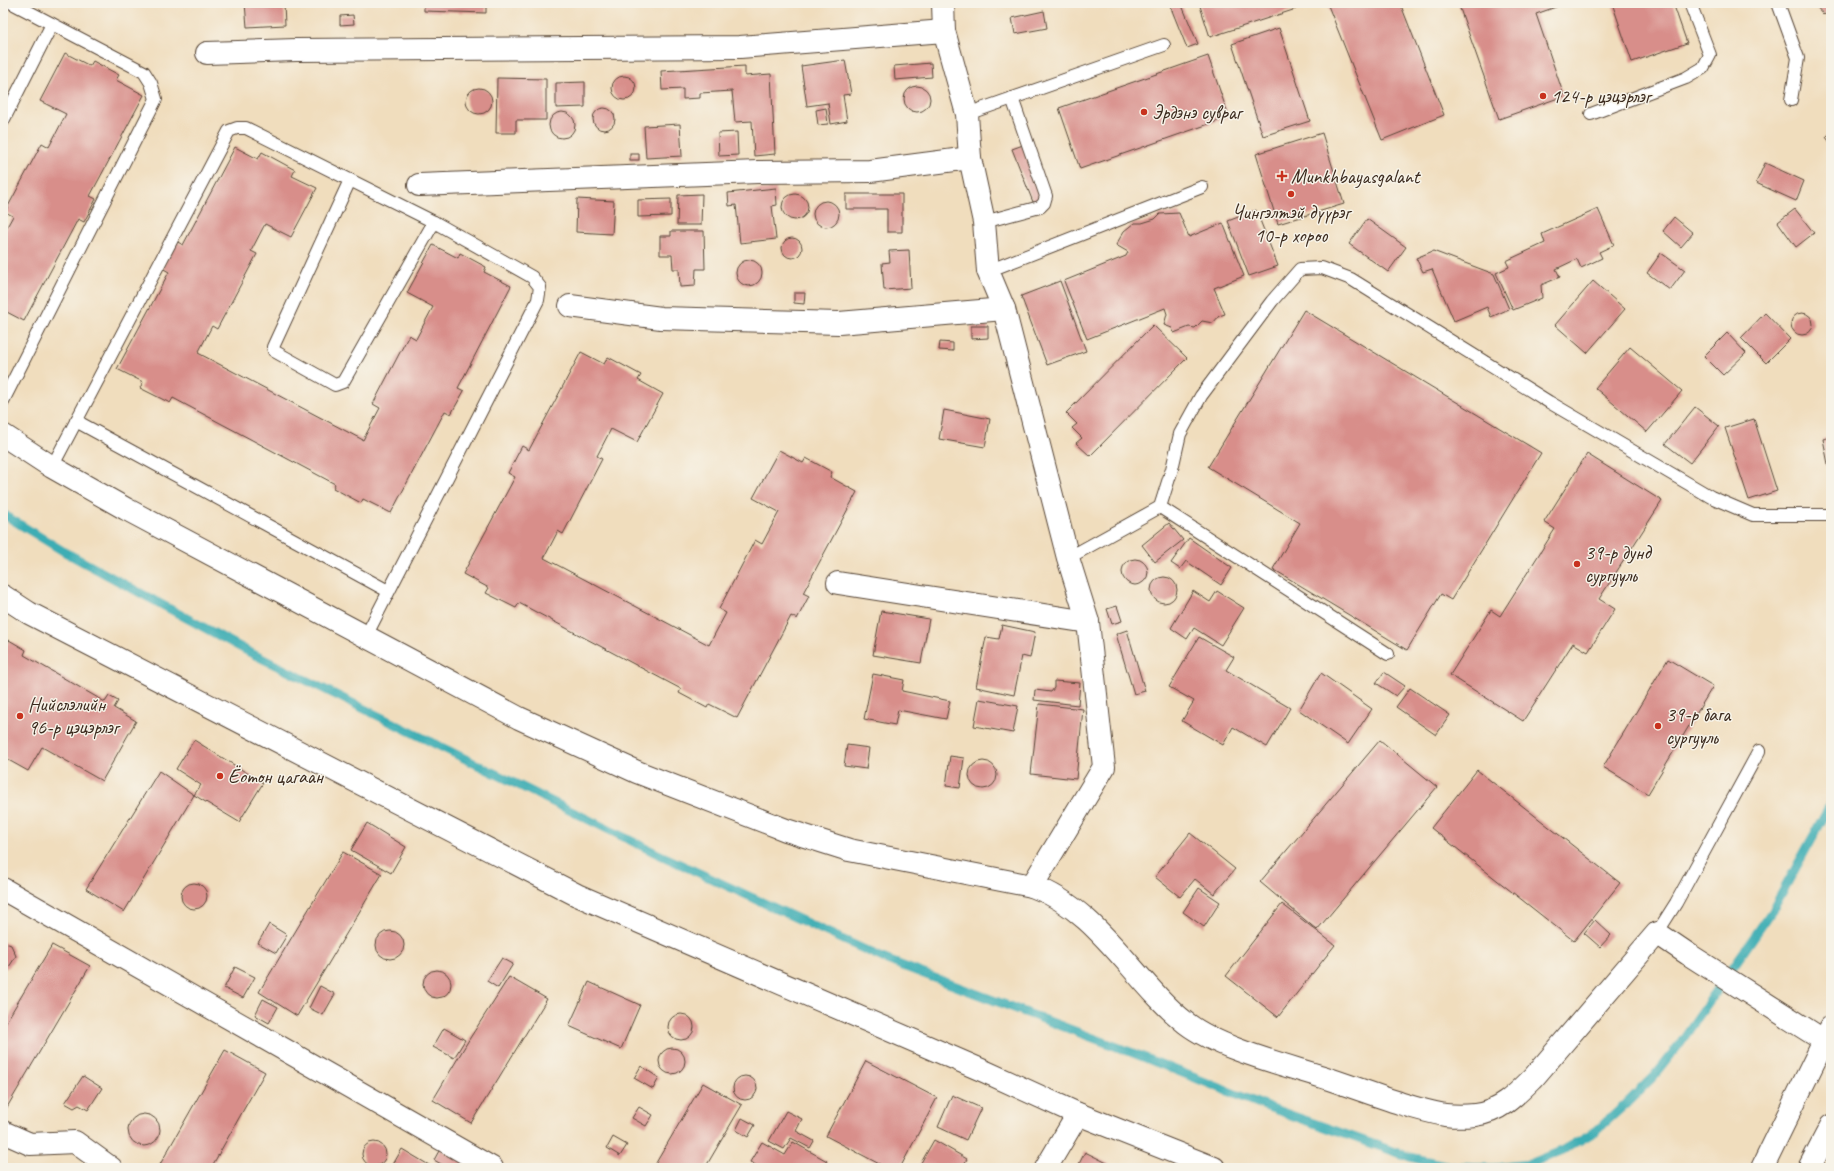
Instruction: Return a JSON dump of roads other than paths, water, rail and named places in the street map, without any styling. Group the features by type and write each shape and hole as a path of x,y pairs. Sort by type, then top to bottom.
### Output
{"street":[{"path":"943,3 944,31 967,114 970,158 984,222 988,271 1004,309 1068,558 1088,622 1104,767 1032,886"},
{"path":"207,53 304,50 740,47 944,31"},
{"path":"419,185 758,172 870,171 970,158"},
{"path":"570,306 661,318 839,323 1004,309"},
{"path":"3,434 52,467 126,509 526,721 637,772 786,830 849,850 1032,886 1056,896 1093,926 1164,1001 1195,1030 1227,1045 1427,1111 1446,1115 1464,1116 1488,1112 1502,1106 1515,1097 1657,933 1782,1013 1829,1038 1762,1168"},
{"path":"838,582 1088,622"},
{"path":"3,596 29,613 577,895 986,1072 1078,1114 1214,1168"},
{"path":"3,889 492,1168"},
{"path":"1046,1168 1078,1114"},
{"path":"1808,1168 1831,1126"},
{"path":"3,1132 30,1144 75,1142 111,1168"}],"lane":[{"path":"3,401 156,99 151,83 144,72 12,3"},
{"path":"1591,114 1686,78 1703,68 1710,55 1690,3"},
{"path":"1778,3 1798,58 1790,100"},
{"path":"3,121 52,24"},
{"path":"967,114 1164,44"},
{"path":"984,222 1040,207 1044,203 1046,196 1012,98"},
{"path":"52,467 229,131 237,128 246,128 434,222 532,277 540,287 538,300 366,636"},
{"path":"350,180 273,347 274,351 335,385 343,382 434,222"},
{"path":"988,271 1202,187"},
{"path":"1068,558 1160,507 1172,469 1180,434 1201,396 1272,301 1300,269 1322,268 1351,279 1548,402 1711,497 1752,515 1831,515"},
{"path":"76,421 388,591"},
{"path":"1160,507 1388,654"},
{"path":"1657,933 1676,903 1759,751"}],"waterway":[{"path":"3,514 63,551 251,653 656,853 887,960 1133,1053 1265,1106 1410,1157 1454,1167 1494,1168 1529,1164 1563,1150 1596,1131 1626,1104 1654,1076 1678,1046 1772,911 1831,804"}],"place":[{"name":"124-р цэцэрлэг","path":"1543,96"},
{"name":"Эрдэнэ сувраг","path":"1144,112"},
{"name":"Munkhbayasgalant","path":"1282,176"},
{"name":"Чингэлтэй дүүрэг 10-р хороо","path":"1291,194"},
{"name":"39-р дунд сургууль","path":"1577,564"},
{"name":"Нийслэлийн 96-р цэцэрлэг","path":"20,716"},
{"name":"39-р бага сургууль","path":"1658,726"},
{"name":"Ёотон цагаан","path":"220,776"}]}
